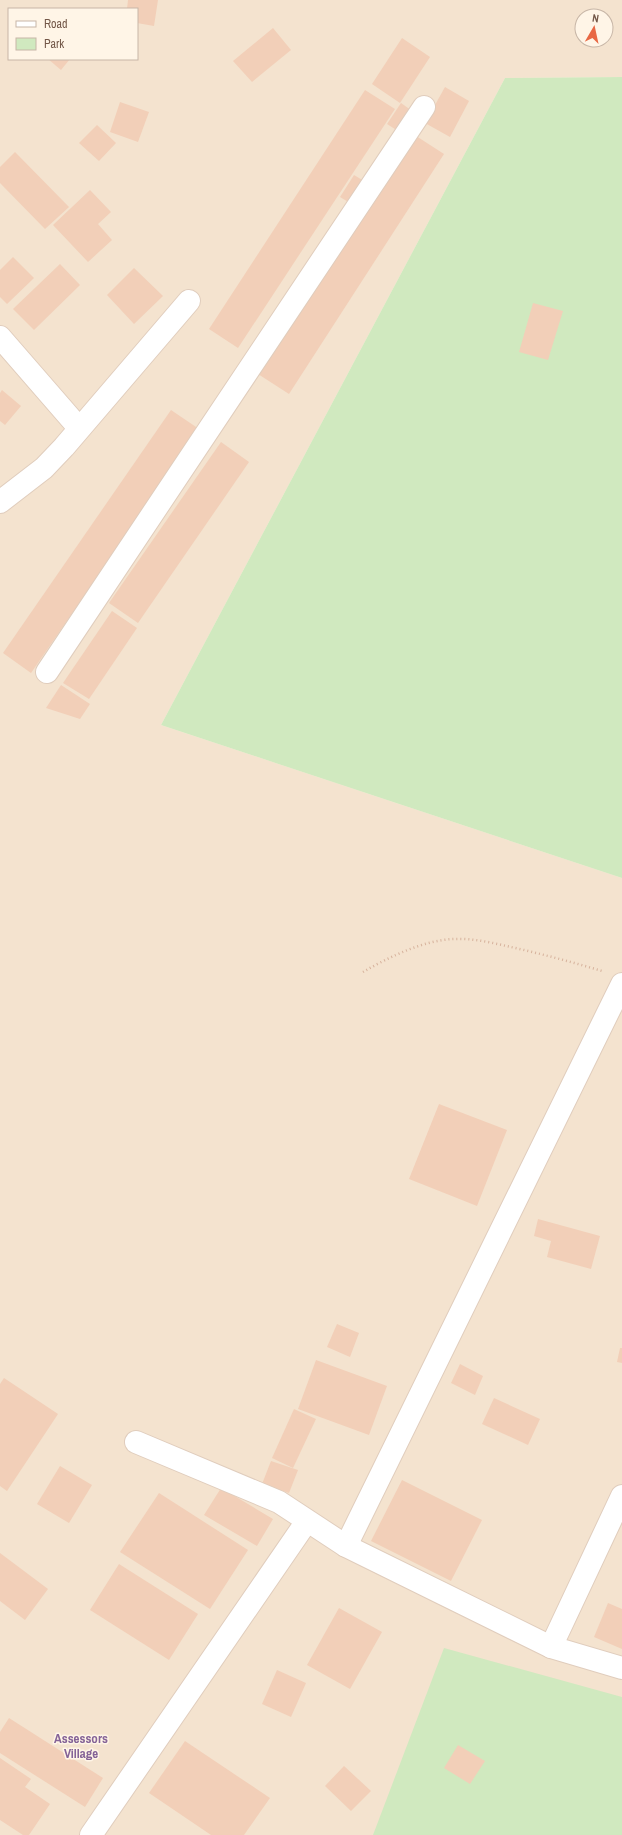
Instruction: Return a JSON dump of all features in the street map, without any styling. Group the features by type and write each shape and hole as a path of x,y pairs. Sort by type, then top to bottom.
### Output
{"street":[{"path":"47,672 424,107"},
{"path":"0,502 44,468 64,447 189,301"},
{"path":"0,337 79,428"},
{"path":"346,1546 614,978"},
{"path":"136,1442 279,1502 346,1546 550,1647 622,1668"},
{"path":"550,1647 622,1496"},
{"path":"91,1835 307,1521"}],"path":[{"path":"363,972 386,959 420,946 454,939 491,943 554,957 614,978"}],"shaded area":[{"path":"0,0 622,0 622,77 505,78 161,725 622,878 622,1835 0,1835"}],"green space":[{"path":"622,77 622,878 161,725 505,78"},
{"path":"444,1648 622,1697 622,1835 373,1835"}],"building":[{"path":"128,0 158,0 154,26 138,23 138,8 127,8"},
{"path":"273,28 291,50 252,82 233,61"},
{"path":"402,38 430,57 400,103 372,84"},
{"path":"49,60 69,60 61,70"},
{"path":"445,87 469,101 450,137 425,123"},
{"path":"365,90 395,109 238,348 209,329"},
{"path":"120,102 149,112 138,142 110,132"},
{"path":"401,103 415,113 401,133 387,124"},
{"path":"97,125 116,143 99,161 79,143"},
{"path":"413,134 444,154 289,394 258,374"},
{"path":"15,152 69,207 45,229 0,183 0,167"},
{"path":"354,175 369,184 355,206 340,197"},
{"path":"90,190 111,212 98,224 112,240 88,262 53,225"},
{"path":"13,257 34,278 7,304 0,297 0,270"},
{"path":"60,264 80,285 34,330 13,309"},
{"path":"134,268 163,296 134,324 107,295"},
{"path":"533,303 563,311 548,360 519,352"},
{"path":"2,390 21,406 5,425 0,421 0,393"},
{"path":"171,410 199,429 31,673 3,653"},
{"path":"221,442 249,462 138,623 109,603"},
{"path":"112,611 137,628 89,699 63,683"},
{"path":"61,685 90,704 80,719 46,708"},
{"path":"439,1104 507,1130 477,1206 409,1179"},
{"path":"538,1219 600,1236 591,1269 547,1257 551,1241 534,1236"},
{"path":"337,1324 359,1333 350,1357 327,1347"},
{"path":"620,1348 622,1348 622,1363 617,1362"},
{"path":"316,1360 387,1386 369,1435 298,1409"},
{"path":"460,1364 483,1376 475,1395 451,1383"},
{"path":"4,1378 58,1414 7,1491 0,1486 0,1384"},
{"path":"494,1398 540,1419 528,1445 482,1424"},
{"path":"294,1409 316,1419 293,1468 272,1458"},
{"path":"271,1461 298,1470 289,1493 262,1484"},
{"path":"60,1466 92,1485 69,1523 37,1504"},
{"path":"402,1480 482,1520 451,1581 371,1541"},
{"path":"221,1488 273,1519 257,1546 204,1515"},
{"path":"159,1493 248,1550 210,1609 120,1552"},
{"path":"0,1553 48,1589 25,1620 0,1601"},
{"path":"119,1564 198,1614 169,1660 90,1610"},
{"path":"608,1603 622,1609 622,1649 594,1637"},
{"path":"339,1608 382,1632 350,1689 307,1665"},
{"path":"277,1670 306,1683 291,1717 262,1704"},
{"path":"9,1718 103,1778 85,1807 0,1753 0,1732"},
{"path":"185,1741 270,1798 244,1835 211,1835 149,1793"},
{"path":"458,1745 485,1761 470,1784 444,1768"},
{"path":"0,1758 31,1779 25,1787 50,1804 29,1835 23,1835 0,1820"},
{"path":"344,1766 371,1791 351,1811 325,1786"}],"district":[{"name":"Assessors Village","path":"81,1746"}]}
